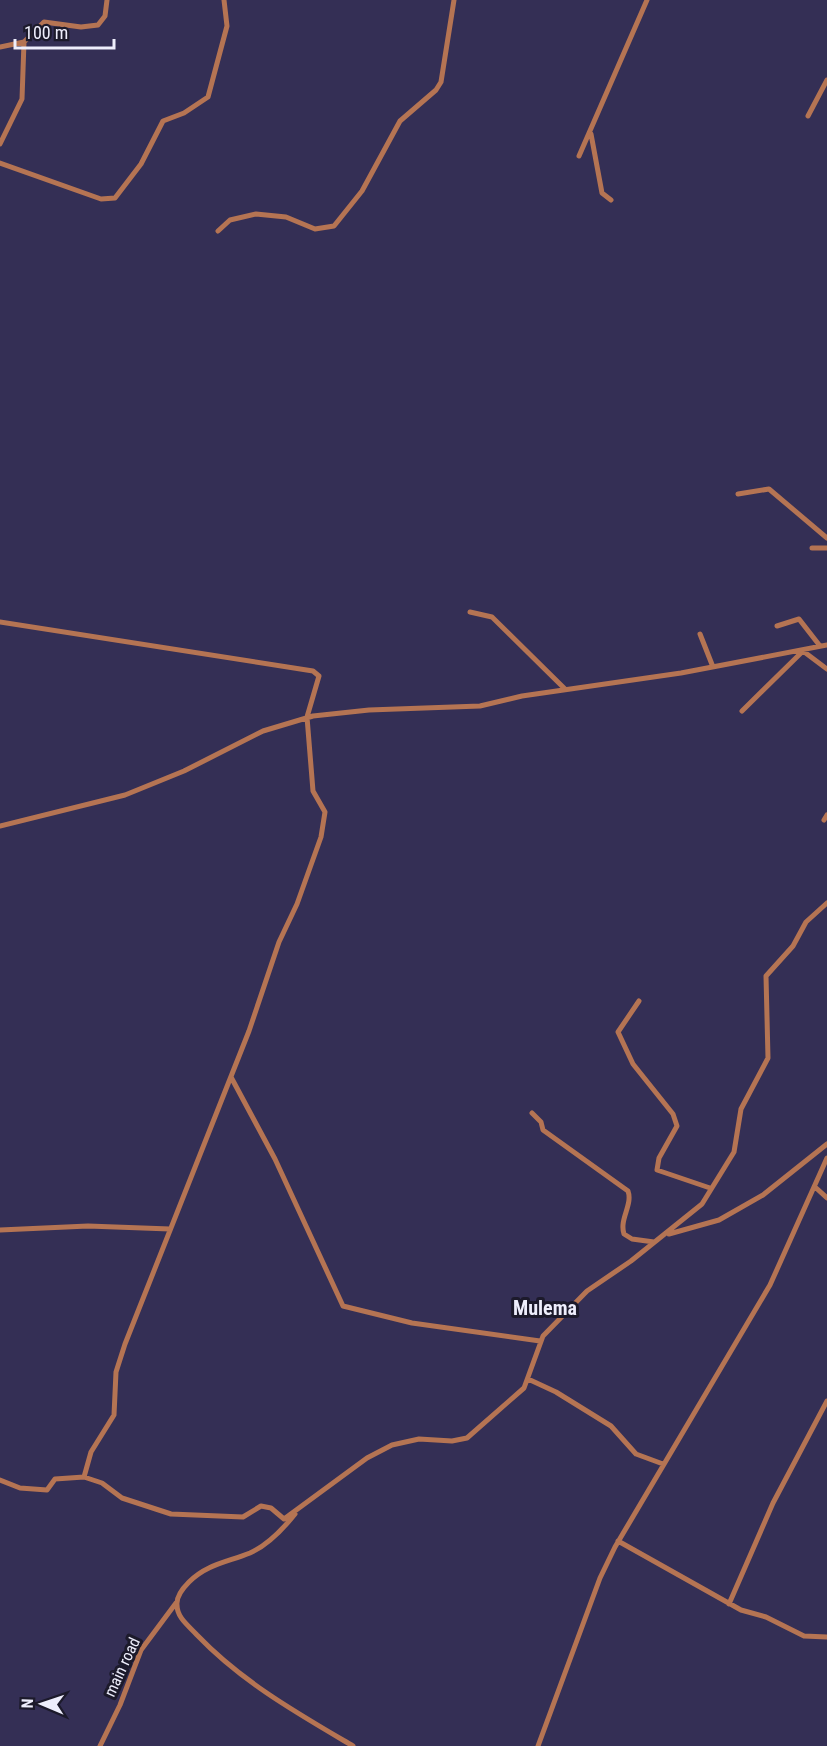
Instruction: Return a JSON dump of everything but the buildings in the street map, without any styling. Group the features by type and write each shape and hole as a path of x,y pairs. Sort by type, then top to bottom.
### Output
{"street":[{"path":"0,144 22,99 24,42 33,30 44,22 81,27 98,25 105,16 107,0"},
{"path":"0,163 100,199 115,198 141,164 163,121 184,113 208,97 227,26 224,0"},
{"path":"218,231 230,220 256,214 286,217 315,229 334,226 362,191 400,121 436,90 441,82 454,0"},
{"path":"579,156 647,0"},
{"path":"0,47 24,42"},
{"path":"808,116 827,80"},
{"path":"590,132 602,193 611,200"},
{"path":"738,494 769,489 827,538"},
{"path":"812,548 827,548"},
{"path":"470,612 492,617 565,689"},
{"path":"777,626 799,619 820,646"},
{"path":"0,622 313,671 318,673 320,680 307,717 313,791 323,807 324,822 297,904 279,942 231,1077 170,1229 117,1372 112,1420 98,1437 84,1477"},
{"path":"700,634 712,667"},
{"path":"0,826 125,795 184,771 263,731 307,717 369,710 480,706 522,696 712,667 827,645"},
{"path":"803,651 827,669"},
{"path":"742,711 803,651"},
{"path":"0,1480 35,1491 47,1490 55,1479 84,1477 102,1483 122,1498 171,1514 243,1518 261,1506 270,1508 284,1518 367,1458 392,1445 419,1439 452,1441 467,1438 518,1393 528,1379 540,1341 587,1291 702,1204 734,1152 741,1109 768,1058 766,976 793,946 806,922 827,903"},
{"path":"639,1001 618,1032 633,1064 673,1114 677,1126 659,1158 657,1170 710,1188"},
{"path":"231,1077 275,1159 343,1306 412,1323 540,1341"},
{"path":"532,1113 541,1122 543,1130 628,1191 629,1198 622,1225 624,1234 632,1239 654,1242"},
{"path":"663,1235 719,1220 763,1195 827,1144"},
{"path":"538,1746 600,1578 618,1541 770,1285 827,1158"},
{"path":"815,1187 827,1198"},
{"path":"0,1230 88,1226 170,1229"},
{"path":"528,1379 556,1392 611,1426 636,1454 663,1464"},
{"path":"729,1604 773,1503 827,1401"},
{"name":"main road","path":"100,1746 120,1705 141,1650 176,1603 178,1594 190,1581 216,1563 251,1552 265,1544 300,1507"},
{"path":"618,1541 729,1604 766,1617 804,1636 827,1637"},
{"path":"176,1603 183,1621 219,1658 272,1698 353,1746"}],"district":[{"name":"Mulema","path":"545,1308"}]}
